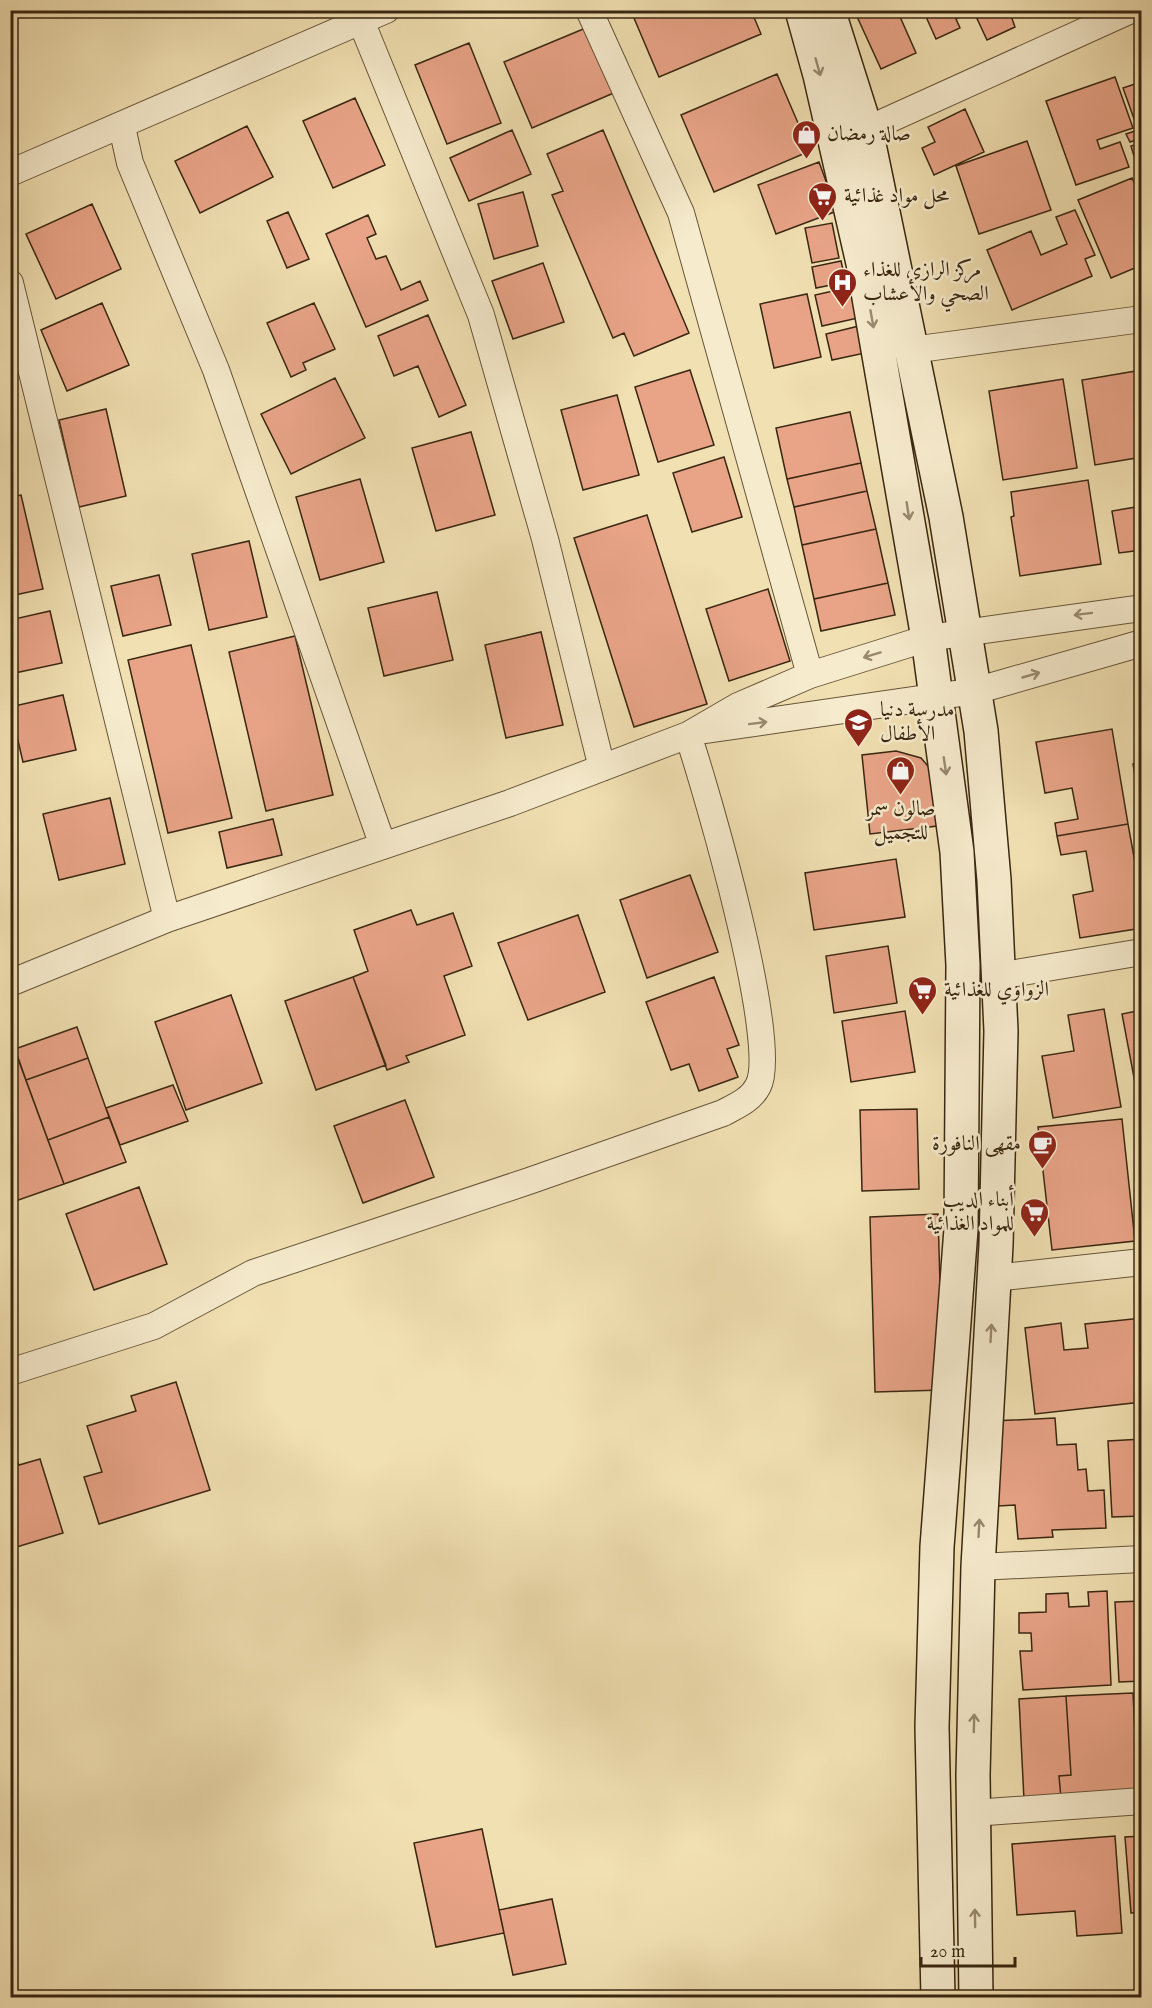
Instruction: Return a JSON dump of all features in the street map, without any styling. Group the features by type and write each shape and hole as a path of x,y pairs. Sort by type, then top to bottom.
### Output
{"street":[{"path":"10,174 386,10"},
{"path":"589,10 681,213 810,675"},
{"path":"802,10 820,75 863,263 928,638 957,852 963,965 961,1229 937,1547 932,1727 938,1998"},
{"path":"828,10 866,130 912,350 966,632 981,731 994,880 1001,1031 994,1278 978,1567 973,1813 976,1998"},
{"path":"866,130 1131,10"},
{"path":"361,21 481,315 545,539 602,768"},
{"path":"122,127 130,163 216,370 383,846"},
{"path":"10,283 167,920"},
{"path":"912,350 1142,318"},
{"path":"10,983 167,920 383,846 694,733 738,706 810,675 928,638 1142,608"},
{"path":"694,733 936,694 975,690 1142,643"},
{"path":"10,1372 154,1326 253,1273 529,1181 723,1113 746,1101 758,1086 762,1071 758,1016 743,937 694,733"},
{"path":"998,976 1142,952"},
{"path":"994,1278 1142,1262"},
{"path":"978,1567 1142,1559"},
{"path":"973,1813 1142,1801"}],"building":[{"path":"751,10 761,34 659,77 631,11"},
{"path":"854,10 897,10 916,53 881,69"},
{"path":"923,10 973,10 956,19 960,28 936,39"},
{"path":"973,10 1009,10 1015,27 987,40"},
{"path":"588,27 616,92 532,128 504,62"},
{"path":"469,43 501,123 447,144 415,65"},
{"path":"777,74 810,151 714,192 681,115"},
{"path":"1115,77 1133,128 1097,140 1100,149 1120,142 1129,167 1076,185 1046,101"},
{"path":"1141,82 1142,138 1130,142 1126,134 1138,130 1123,88"},
{"path":"355,98 385,165 333,188 303,121"},
{"path":"965,109 984,152 934,175 922,148 935,142 928,127"},
{"path":"247,126 273,177 200,213 175,161"},
{"path":"512,130 531,174 469,201 450,158"},
{"path":"603,130 689,333 634,356 624,333 613,338 552,195 563,191 547,154"},
{"path":"1027,141 1051,210 979,234 956,166"},
{"path":"1142,143 1142,173 1139,173 1131,146"},
{"path":"819,162 837,211 776,234 758,185"},
{"path":"1132,178 1137,189 1142,187 1142,229 1139,230 1142,265 1111,278 1078,200"},
{"path":"523,192 538,246 494,259 478,204"},
{"path":"92,204 121,269 56,299 26,234"},
{"path":"1075,210 1095,255 1085,259 1092,276 1012,310 987,250 1031,231 1041,255 1067,244 1056,217"},
{"path":"288,212 309,259 287,268 267,221"},
{"path":"368,215 376,234 367,238 376,259 386,256 401,290 420,281 428,300 366,327 326,234"},
{"path":"832,223 839,258 812,263 805,228"},
{"path":"841,261 846,282 816,288 812,267"},
{"path":"543,263 564,322 513,339 492,281"},
{"path":"851,287 858,318 822,326 815,295"},
{"path":"807,294 821,357 774,368 760,304"},
{"path":"102,303 129,365 67,391 41,330"},
{"path":"314,303 335,349 303,363 306,370 291,377 267,323"},
{"path":"428,315 466,405 439,417 418,366 394,376 378,336"},
{"path":"859,326 865,353 832,360 826,334"},
{"path":"690,370 714,445 658,462 635,387"},
{"path":"1142,370 1142,457 1095,465 1082,380"},
{"path":"335,378 365,438 291,474 261,414"},
{"path":"1063,379 1077,468 1003,480 989,391"},
{"path":"617,395 639,475 583,490 561,410"},
{"path":"106,409 126,496 79,507 59,420"},
{"path":"850,412 861,463 787,479 776,428"},
{"path":"471,432 495,515 436,531 412,448"},
{"path":"724,457 742,517 692,532 673,473"},
{"path":"861,463 867,491 794,507 787,479"},
{"path":"360,479 384,562 320,580 296,497"},
{"path":"1088,480 1101,564 1020,576 1011,517 1014,516 1011,492"},
{"path":"867,491 876,529 802,545 794,507"},
{"path":"21,495 43,589 10,596 10,497"},
{"path":"1142,506 1142,550 1119,553 1112,511"},
{"path":"647,515 707,704 634,727 574,538"},
{"path":"876,529 888,583 814,599 802,545"},
{"path":"249,541 267,617 209,630 192,554"},
{"path":"159,575 171,625 123,636 111,586"},
{"path":"888,583 895,615 821,631 814,599"},
{"path":"768,589 790,661 729,681 706,609"},
{"path":"437,592 453,660 384,676 368,608"},
{"path":"50,611 62,663 10,674 10,620"},
{"path":"541,632 563,725 506,738 485,645"},
{"path":"295,636 333,795 266,811 229,652"},
{"path":"191,645 232,818 168,833 128,660"},
{"path":"63,695 76,750 23,762 10,707"},
{"path":"1112,729 1128,824 1057,836 1055,823 1078,819 1072,788 1045,793 1036,742"},
{"path":"896,751 921,758 933,772 937,826 870,834 862,755"},
{"path":"1142,763 1142,818 1133,764"},
{"path":"110,798 125,864 59,880 43,814"},
{"path":"273,819 282,855 227,868 219,832"},
{"path":"1128,824 1142,901 1142,928 1080,938 1073,895 1093,891 1086,851 1061,855 1057,836"},
{"path":"896,859 905,917 814,930 805,873"},
{"path":"690,875 718,952 647,978 620,900"},
{"path":"411,910 417,925 453,913 472,966 444,976 465,1035 406,1056 409,1062 387,1070 353,977 368,971 354,930"},
{"path":"578,915 605,992 528,1020 498,943"},
{"path":"888,946 897,1003 834,1013 826,956"},
{"path":"353,977 386,1065 316,1090 285,1001"},
{"path":"714,977 739,1045 727,1049 738,1077 699,1091 689,1064 671,1070 646,1002"},
{"path":"231,995 262,1083 186,1110 155,1022"},
{"path":"1104,1009 1121,1107 1053,1118 1042,1056 1074,1051 1068,1015"},
{"path":"1142,1010 1142,1103 1139,1104 1122,1014"},
{"path":"905,1011 915,1072 851,1082 842,1021"},
{"path":"77,1027 88,1058 26,1080 15,1049"},
{"path":"10,1037 64,1184 10,1203"},
{"path":"88,1058 109,1117 48,1140 26,1080"},
{"path":"173,1085 188,1121 120,1145 106,1108"},
{"path":"405,1100 434,1177 363,1203 334,1126"},
{"path":"917,1109 919,1189 862,1191 860,1110"},
{"path":"109,1117 126,1162 64,1184 48,1140"},
{"path":"1122,1119 1135,1241 1052,1250 1038,1127"},
{"path":"139,1187 167,1264 94,1290 66,1214"},
{"path":"938,1214 943,1390 875,1392 870,1217"},
{"path":"1142,1318 1142,1402 1035,1414 1025,1328 1061,1323 1064,1350 1088,1348 1085,1324"},
{"path":"176,1382 210,1490 99,1524 84,1477 102,1472 87,1426 136,1411 131,1396"},
{"path":"1055,1418 1057,1445 1076,1444 1078,1470 1086,1469 1088,1491 1104,1490 1106,1528 1052,1530 1053,1537 1018,1539 1015,1505 998,1506 993,1421"},
{"path":"1142,1439 1142,1516 1112,1517 1108,1441"},
{"path":"10,1446 19,1465 40,1459 63,1533 10,1549"},
{"path":"1107,1591 1111,1685 1023,1690 1020,1651 1032,1651 1031,1633 1019,1633 1019,1613 1046,1612 1046,1594 1068,1593 1069,1607 1089,1606 1088,1592"},
{"path":"1142,1601 1142,1681 1119,1682 1115,1602"},
{"path":"1133,1693 1138,1794 1061,1798 1059,1776 1071,1775 1066,1696"},
{"path":"1066,1696 1071,1775 1059,1776 1061,1798 1024,1800 1019,1699"},
{"path":"482,1829 504,1933 436,1947 414,1843"},
{"path":"1115,1836 1122,1933 1077,1936 1075,1911 1017,1915 1012,1844"},
{"path":"1142,1836 1142,1912 1131,1913 1125,1837"},
{"path":"552,1899 566,1964 513,1975 499,1910"}],"place":[{"name":"صالة رمضان","path":"806,160"},
{"name":"محل مواد غذائية","path":"823,222"},
{"name":"مركز الرازي للغذاء الصحي والأعشاب","path":"842,308"},
{"name":"مدرسة دنيا الأطفال","path":"859,748"},
{"name":"صالون سمر للتجميل","path":"901,796"},
{"name":"الزواوي للغذائية","path":"923,1016"},
{"name":"مقهى النافورة","path":"1042,1170"},
{"name":"أبناء الديب للمواد الغذائية","path":"1035,1238"}]}
